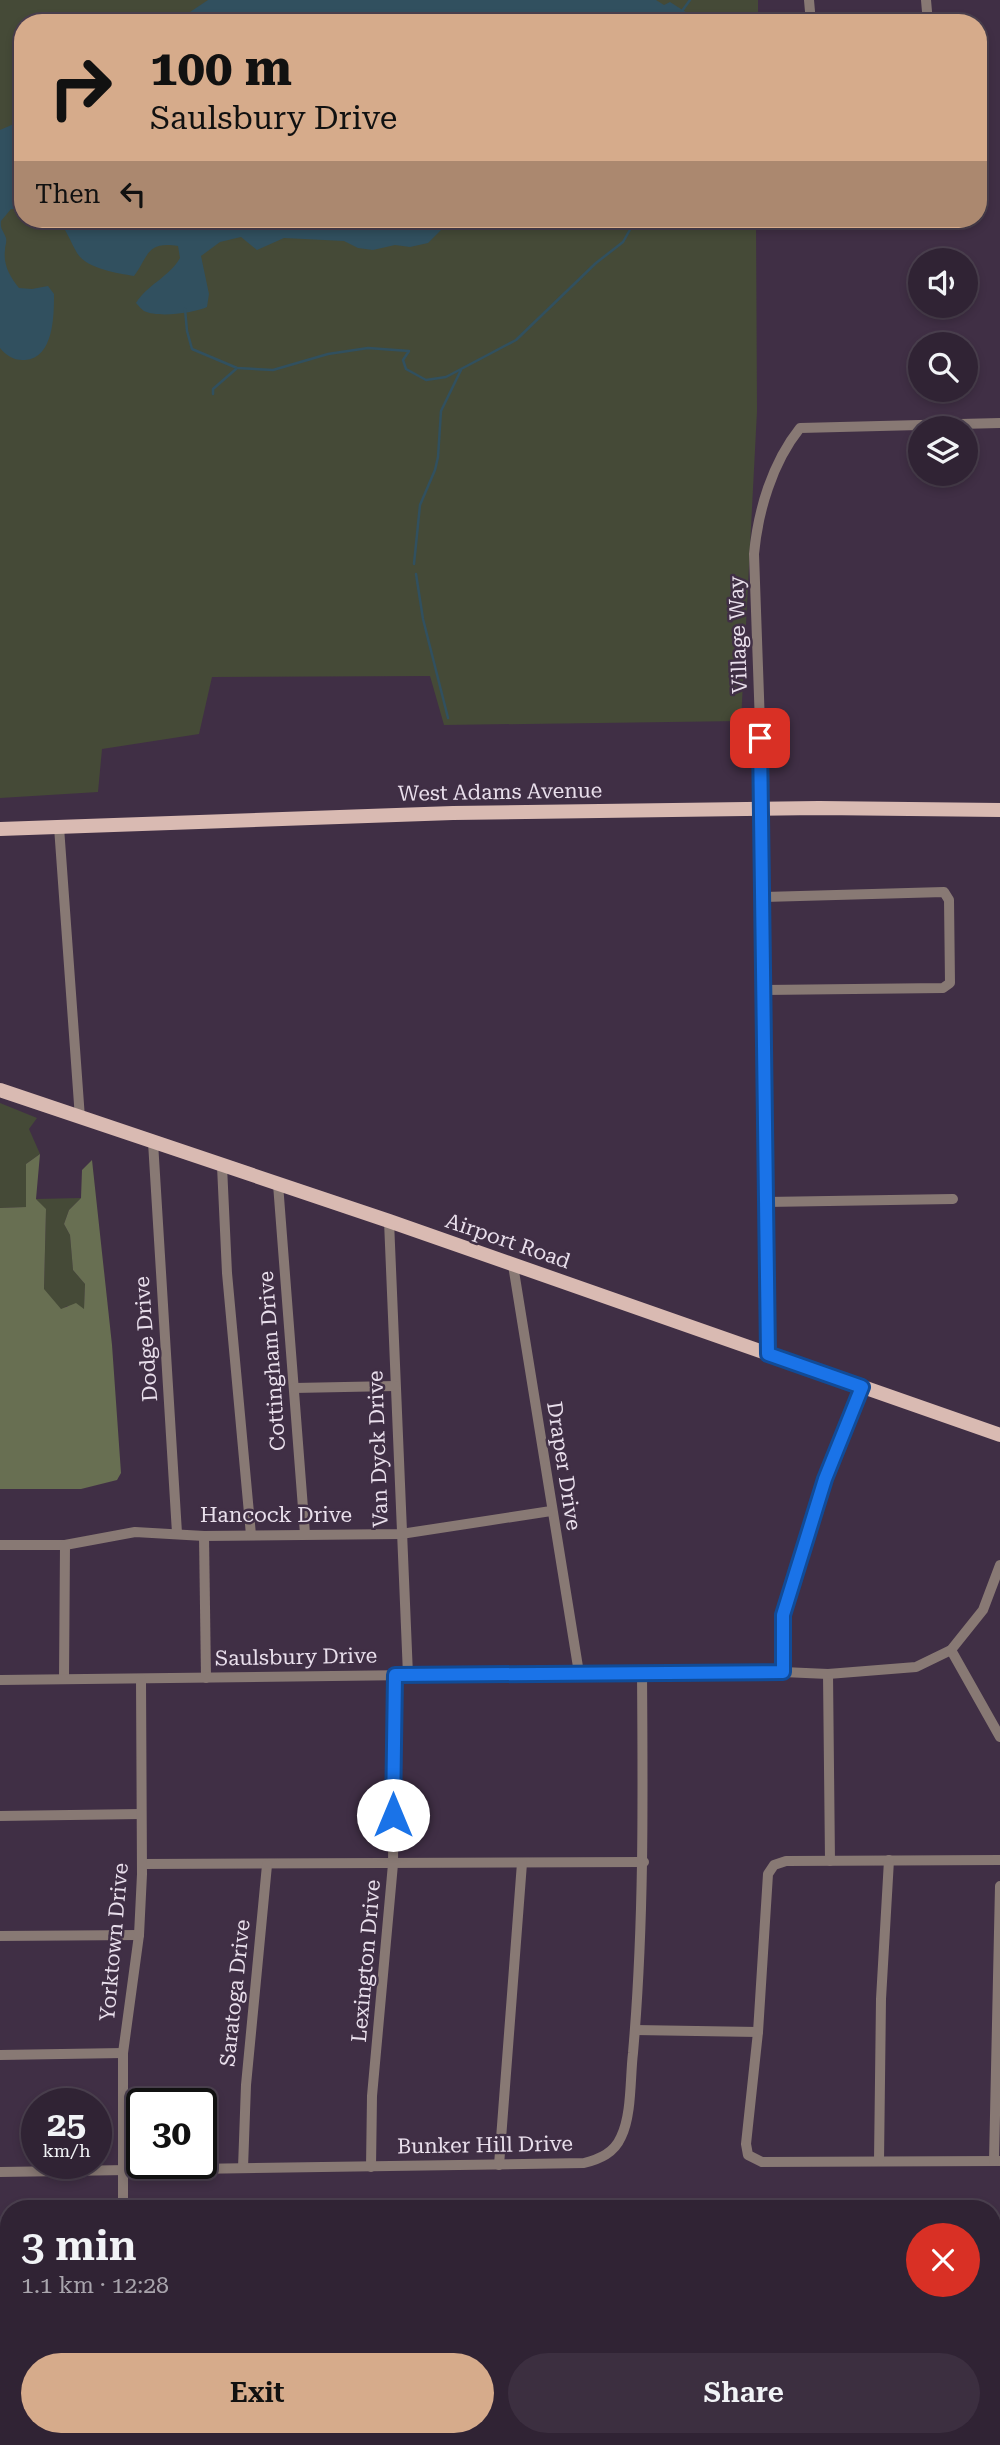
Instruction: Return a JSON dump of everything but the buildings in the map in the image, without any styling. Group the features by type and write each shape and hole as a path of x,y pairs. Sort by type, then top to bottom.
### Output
{"main road":[{"name":"West Adams Avenue","path":"0,829 453,813 819,808 1000,810"},
{"name":"Airport Road","path":"0,1090 389,1221 1000,1435"}],"street":[{"name":"Village Way","path":"768,1354 763,810 754,554 757,521 785,447 800,428 1000,423"},
{"path":"59,827 80,1118"},
{"path":"764,897 944,892 949,900 950,983 943,988 764,990"},
{"name":"Dodge Drive","path":"153,1142 177,1533"},
{"path":"222,1166 227,1273 251,1535"},
{"name":"Cottingham Drive","path":"278,1184 305,1534"},
{"path":"766,1202 953,1199"},
{"name":"Van Dyck Drive","path":"389,1221 408,1675"},
{"name":"Draper Drive","path":"513,1265 579,1673"},
{"path":"294,1388 394,1386"},
{"path":"783,1672 783,1615 825,1479 862,1387"},
{"name":"Hancock Drive","path":"0,1545 65,1545 135,1532 204,1536 401,1534 551,1511"},
{"path":"204,1536 206,1678"},
{"path":"64,1679 65,1545"},
{"name":"Saulsbury Drive","path":"0,1680 579,1673 828,1674 916,1667 951,1650 995,1591 1000,1564"},
{"path":"951,1650 1000,1737"},
{"name":"Bunker Hill Drive","path":"0,2172 499,2165 583,2163 601,2159 614,2148 622,2136 635,2030 644,1862 642,1673"},
{"path":"828,1674 830,1861"},
{"name":"Lexington Drive","path":"371,2167 372,2096 393,1864 395,1675"},
{"name":"Yorktown Drive","path":"123,2200 123,2053 139,1936 142,1864 141,1679"},
{"path":"0,1816 141,1814"},
{"path":"879,2161 881,1998 889,1860"},
{"path":"1000,1860 786,1861 774,1865 768,1874 758,2032 746,2131 748,2155 762,2162 997,2161 1000,1886"},
{"path":"142,1864 644,1862"},
{"path":"499,2165 522,1863"},
{"name":"Saratoga Drive","path":"243,2168 246,2085 267,1865"},
{"path":"0,1936 139,1936"},
{"path":"635,2030 758,2032"},
{"path":"0,2055 123,2053"}],"green space":[{"path":"0,0 758,0 758,14 14,14 14,228 756,228 757,411 741,721 444,725 430,676 212,677 199,734 102,749 98,792 0,798"},
{"path":"0,1103 37,1118 29,1129 40,1154 26,1164 26,1207 0,1208"},
{"path":"40,1154 36,1199 46,1209 44,1289 61,1309 76,1303 84,1309 85,1284 73,1270 70,1235 64,1224 69,1210 81,1198 82,1170 92,1160 112,1345 121,1473 117,1480 81,1489 0,1489 0,1208 26,1207 26,1164"},
{"path":"81,1198 69,1210 64,1224 70,1235 73,1270 85,1284 84,1310 67,1306 61,1310 44,1290 46,1210 36,1199"}],"water":[{"path":"208,0 656,0 664,5 670,2 689,14 187,14"},
{"path":"14,124 14,209 1,221 6,240 6,266 19,288 48,286 54,294 52,324 47,344 42,352 25,360 17,360 0,348 0,130"},
{"path":"64,228 441,228 428,243 410,247 395,245 373,250 358,248 344,241 284,238 257,250 241,237 220,242 201,256 209,294 207,307 185,313 167,314 144,311 136,303 175,265 180,258 178,246 154,248 134,276 111,272 88,263 77,253"}],"waterway":[{"path":"682,11 690,0"},
{"path":"185,309 192,349 237,368 273,370 328,354 368,348 409,351 403,360 406,369 426,380 446,377 516,340 596,263 623,242 631,228"},
{"path":"213,394 213,389 236,369"},
{"path":"414,564 420,505 438,457 441,411 461,370"},
{"path":"416,574 423,619 448,718"}],"route":[{"path":"393,1815 395,1675 783,1672 783,1615 825,1479 862,1387 768,1354 760,738"}]}
